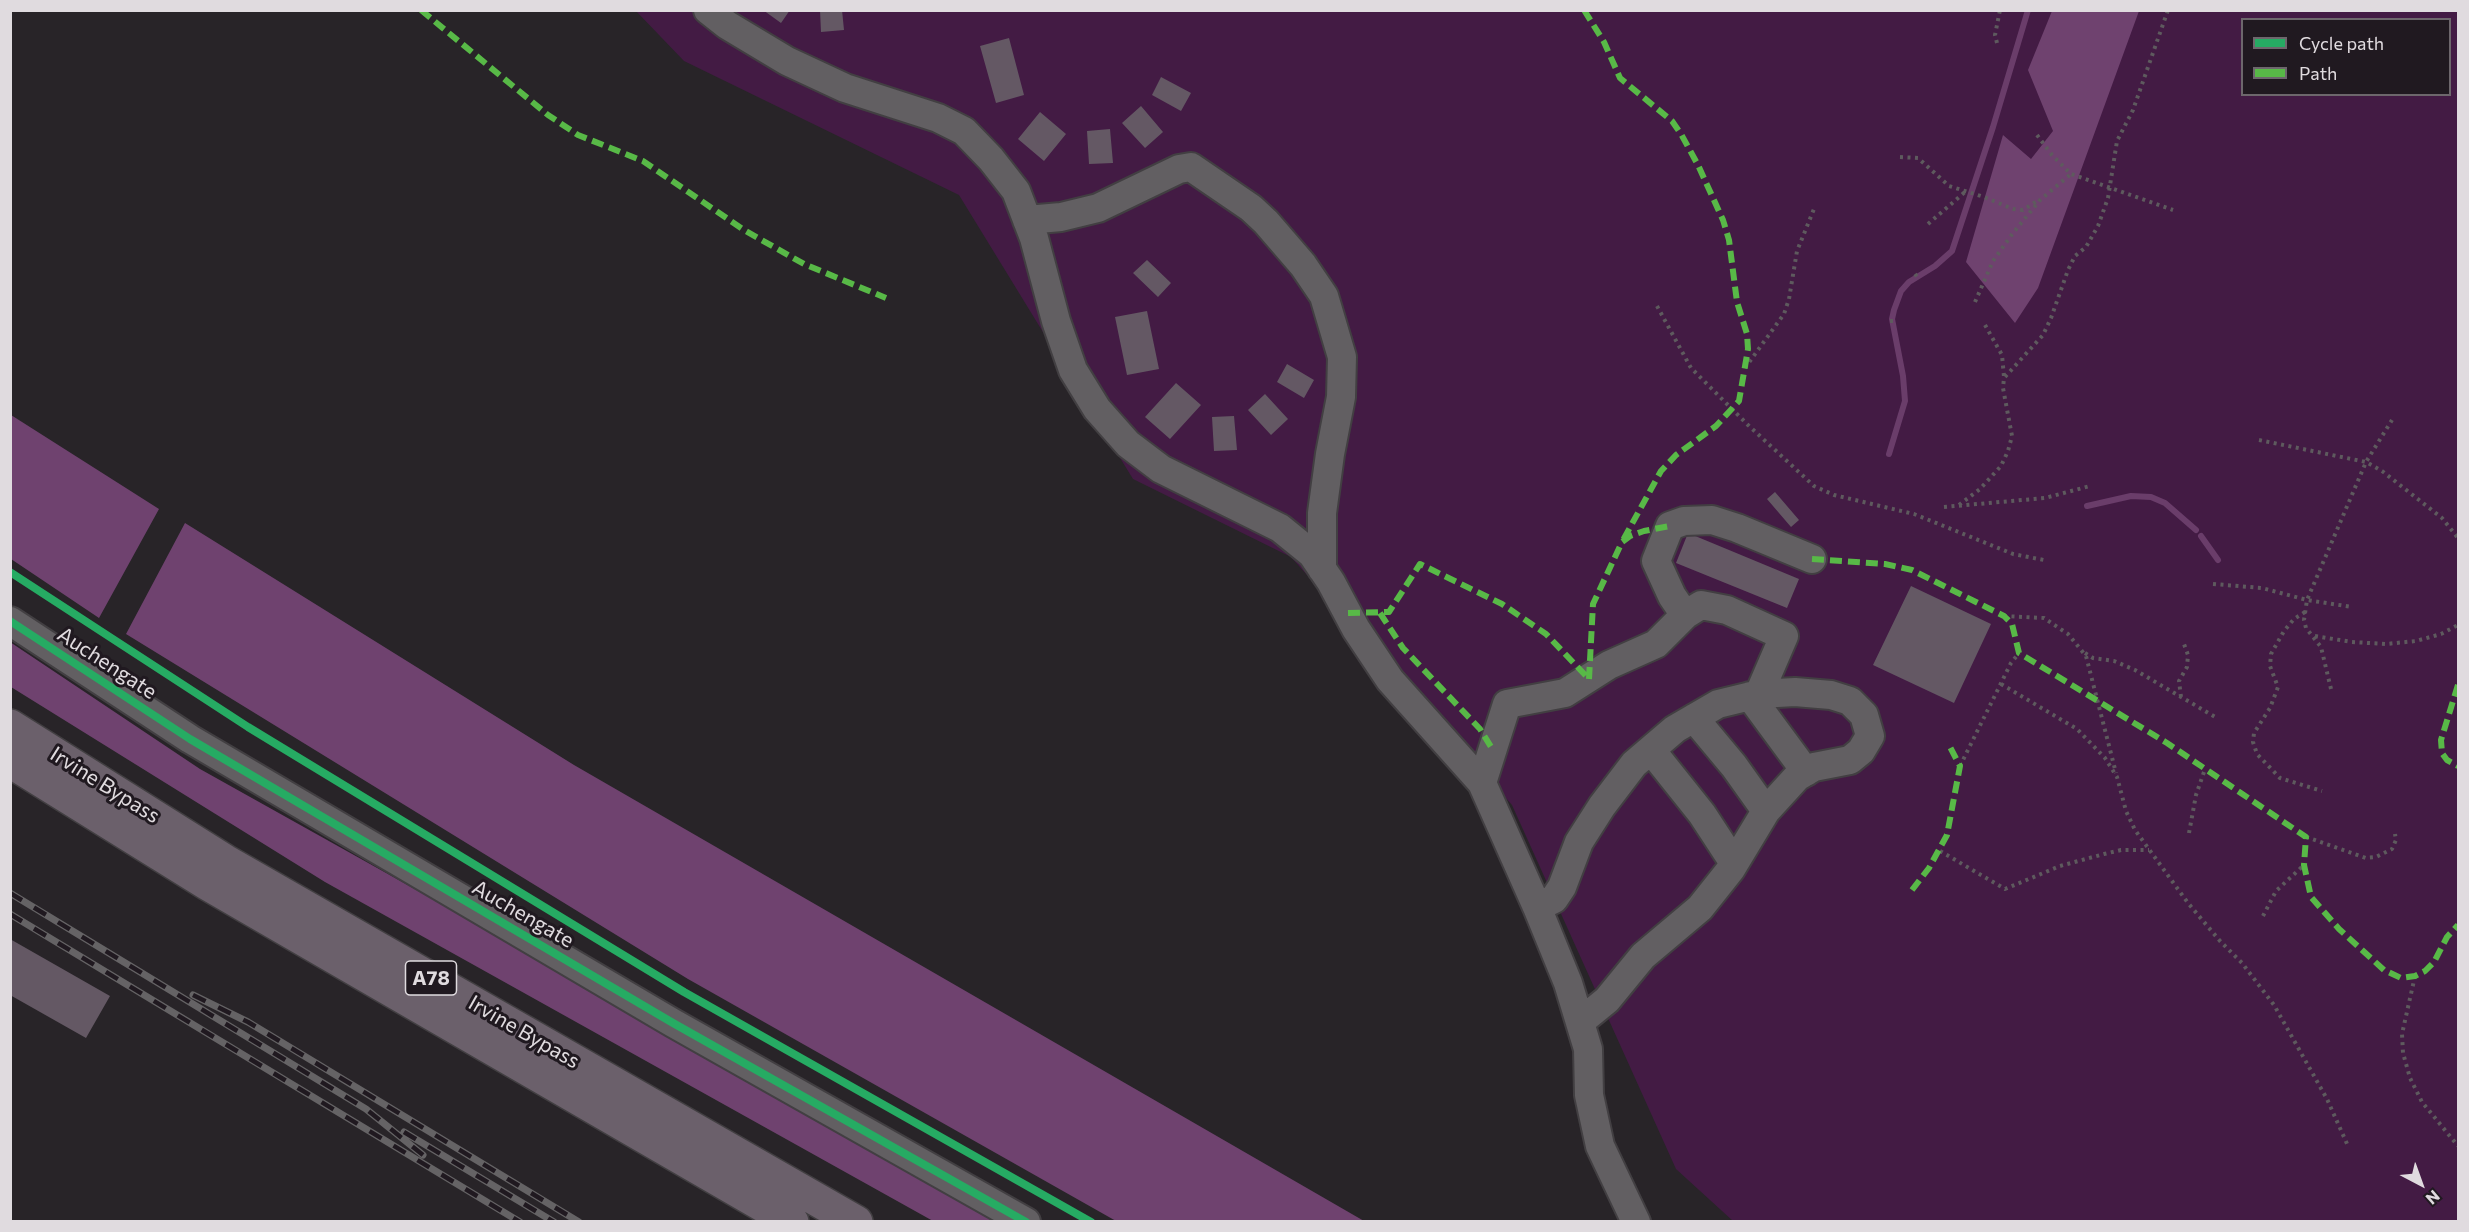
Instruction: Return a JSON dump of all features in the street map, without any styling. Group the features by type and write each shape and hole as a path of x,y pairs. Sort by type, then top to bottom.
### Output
{"highway":[{"name":"Irvine Bypass","path":"10,726 225,861 856,1221"},
{"name":"Irvine Bypass","path":"10,761 208,884 792,1221"}],"street":[{"path":"708,10 727,25 787,61 845,88 938,118 964,131 991,159 1016,191 1034,238 1056,321 1073,370 1097,409 1128,444 1161,469 1280,528 1312,554 1356,629 1390,680 1482,783 1538,907 1568,983 1588,1049 1588,1095 1600,1146 1636,1221"},
{"path":"1027,220 1061,217 1098,208 1179,169 1191,167 1251,208 1303,265 1324,296 1342,357 1341,397 1322,513 1322,569"},
{"path":"1685,615 1672,596 1656,561 1670,526 1684,521 1712,520 1812,559"},
{"path":"1482,783 1508,704 1565,693 1609,666 1656,644 1685,615 1701,605 1727,610 1784,636 1755,695"},
{"name":"Auchengate","path":"10,621 210,751 673,1023 1026,1221"},
{"path":"1538,907 1554,899 1562,887 1579,842 1602,806 1634,764 1675,729 1718,704 1755,695 1796,692 1831,695 1850,701 1864,715 1870,736 1861,751 1850,760 1815,767 1797,777 1766,811 1734,863 1700,908 1643,956 1607,1000 1580,1022"},
{"path":"1755,695 1806,772"},
{"path":"1694,718 1720,748 1766,811"},
{"path":"1651,750 1696,806 1734,863"}],"path":[{"path":"1996,43 1995,35 2000,10"},
{"path":"2004,378 2043,335 2075,256 2086,247 2098,226 2110,188 2117,141 2133,110 2168,10"},
{"path":"2037,135 2052,155 2071,174 2173,210"},
{"path":"1900,157 1918,158 1949,186 2013,209 2023,210 2040,200 2071,174"},
{"path":"1928,224 1965,192"},
{"path":"1975,302 1993,261 2040,200"},
{"path":"1745,368 1784,314 1789,299 1797,251 1814,208"},
{"path":"1657,306 1692,368 1748,425 1814,486 1834,495 1914,514 2013,554 2044,560"},
{"path":"1959,505 1980,489 2001,466 2012,436 2003,388 2002,355 1985,325"},
{"path":"2331,689 2320,647 2306,628 2307,600 2366,462 2391,420"},
{"path":"2259,440 2366,462 2382,471 2442,518 2458,538"},
{"path":"1944,507 2045,498 2090,486"},
{"path":"2213,584 2262,588 2307,600 2352,606"},
{"path":"2305,612 2294,619 2284,631 2271,654 2270,666 2278,687 2270,708 2254,733 2253,742 2257,754 2280,778 2322,791"},
{"path":"2004,616 2044,618 2068,634 2083,652 2093,658 2114,661 2135,670 2217,718"},
{"path":"2314,636 2386,644 2416,641 2441,634 2458,625"},
{"path":"2181,698 2178,688 2179,681 2187,667 2188,655 2184,644"},
{"path":"2083,652 2099,703 2126,811 2135,830 2188,903 2242,963 2274,1005 2327,1099 2348,1146"},
{"path":"1960,766 2011,663 2019,653"},
{"path":"2001,684 2077,729 2105,758 2117,777"},
{"path":"2189,833 2196,795 2205,769"},
{"path":"2306,837 2366,858 2376,857 2392,849 2396,840 2395,834"},
{"path":"1940,851 2005,889 2060,866 2104,854 2121,850 2149,850"},
{"path":"2263,916 2276,891 2304,865"},
{"path":"2415,976 2402,1034 2403,1053 2410,1078 2422,1102 2458,1146"}],"shaded area":[{"path":"636,11 2458,11 2458,1221 1733,1221 1676,1169 1512,805 1291,557 1133,479 959,195 684,61"},
{"path":"2052,11 2139,11 2038,288 2015,323 1966,262 2003,135 2031,159 2053,131 2028,70"},
{"path":"11,415 159,509 99,618 11,559"},
{"path":"185,523 574,765 1364,1221 1116,1221 688,979 126,634"},
{"path":"10,642 200,769 1009,1221 933,1221 325,882 11,687"}],"building":[{"path":"763,10 790,10 781,23"},
{"path":"820,10 842,10 844,30 821,32"},
{"path":"1009,38 1024,95 996,103 980,46"},
{"path":"1161,77 1191,93 1181,111 1152,95"},
{"path":"1141,106 1163,132 1145,148 1122,123"},
{"path":"1040,112 1066,134 1044,161 1018,139"},
{"path":"1110,129 1113,163 1089,164 1087,131"},
{"path":"1147,260 1171,283 1158,297 1133,273"},
{"path":"1147,311 1159,369 1127,375 1115,317"},
{"path":"1287,364 1314,380 1304,398 1277,382"},
{"path":"1176,383 1201,405 1170,439 1145,417"},
{"path":"1265,394 1288,419 1271,435 1248,410"},
{"path":"1234,416 1237,450 1214,451 1212,417"},
{"path":"1775,492 1799,520 1791,527 1767,499"},
{"path":"1688,533 1799,579 1787,608 1676,563"},
{"path":"1911,586 1991,624 1954,703 1873,665"},
{"path":"10,939 110,996 86,1038 10,995"}],"waterway":[{"path":"1889,454 1905,401 1903,376 1892,319 1894,310 1901,291 1909,282 1935,266 1952,251 1993,127 2028,10"},
{"path":"2087,506 2131,496 2151,497 2165,503 2196,530"},
{"path":"2201,536 2218,560"}],"railway":[{"path":"10,893 366,1109 423,1155"},
{"path":"10,914 520,1222"},
{"path":"193,995 248,1022 579,1222"},
{"path":"404,1132 554,1222"}],"marked path":[{"path":"421,10 548,115 578,135 643,161 744,230 804,264 886,298"},
{"path":"1584,10 1604,42 1620,78 1672,121 1698,165 1723,220 1729,240 1737,302 1747,334 1748,349 1739,401 1716,426 1676,455 1661,471 1622,542"},
{"path":"1589,679 1593,604 1622,542 1644,531 1670,526"},
{"path":"1812,559 1885,564 1912,570 2004,616 2012,624 2019,653 2167,743 2306,837 2304,865 2311,897 2339,929 2384,970 2401,978 2415,976 2425,971 2434,962 2447,937 2458,925"},
{"path":"1348,613 1389,612 1420,564 1502,604 1546,634 1589,679"},
{"path":"1380,613 1403,648 1480,729 1493,750"},
{"path":"2458,685 2441,740 2442,753 2447,760 2458,766"},
{"path":"1912,890 1929,868 1947,835 1960,766 1950,747"}],"cycle path":[{"path":"10,572 248,727 684,992 1091,1222"},
{"path":"10,621 190,739 673,1023 1026,1222"}]}
